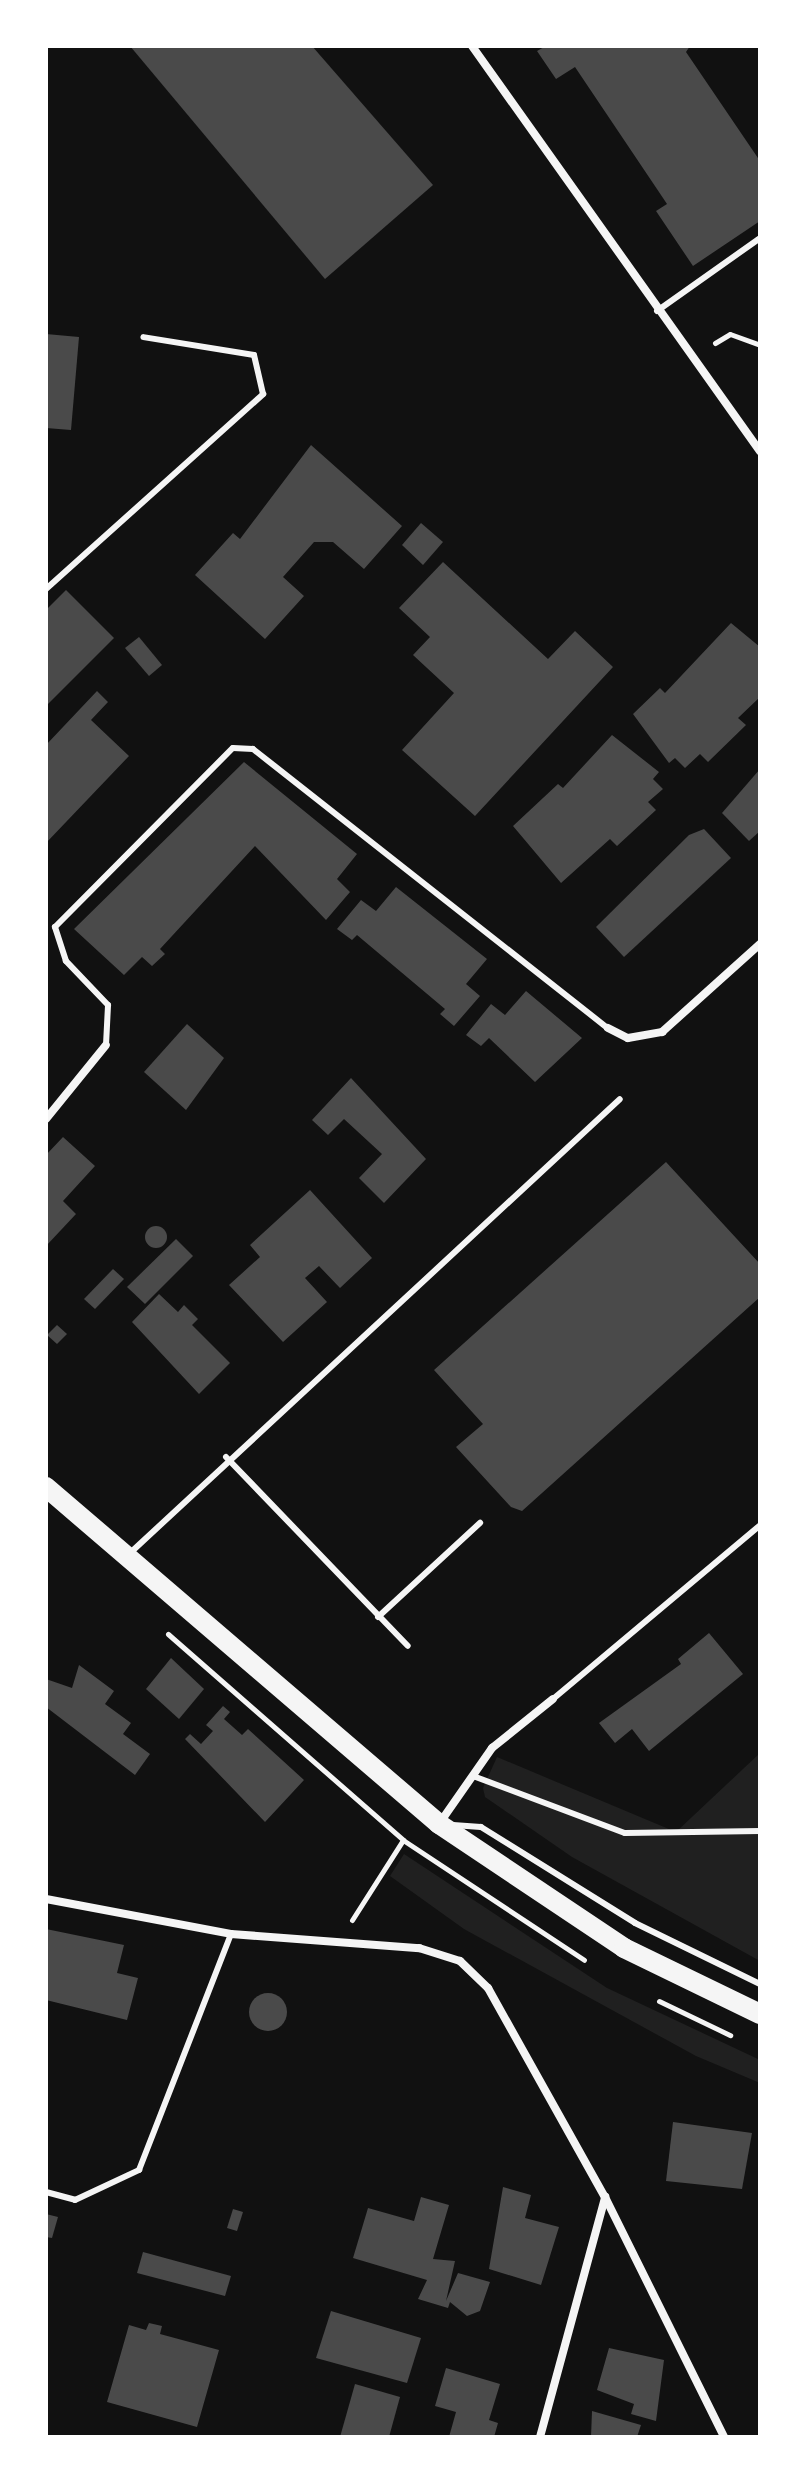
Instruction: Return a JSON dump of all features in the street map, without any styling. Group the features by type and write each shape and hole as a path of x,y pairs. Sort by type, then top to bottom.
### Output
{"main road":[{"path":"46,1487 124,1559 439,1824 624,1948 760,2014"}],"street":[{"path":"472,46 657,311 760,451"},
{"path":"608,1028 628,1038 662,1032 760,944"},
{"path":"46,1119 106,1045"},
{"path":"439,1824 492,1748 553,1699"},
{"path":"46,1899 231,1934 361,1943 460,1961 488,1988 605,2197 724,2437"},
{"path":"540,2437 605,2197"}],"lane":[{"path":"657,311 760,238"},
{"path":"46,589 263,394 254,355 143,337"},
{"path":"106,1045 108,1005 66,961 55,927 233,748 253,749 608,1028"},
{"path":"124,1559 226,1457 620,1099"},
{"path":"226,1457 408,1646"},
{"path":"378,1617 480,1523"},
{"path":"553,1699 760,1525"},
{"path":"473,1776 625,1833 760,1831"},
{"path":"439,1824 481,1827 635,1923 760,1984"},
{"path":"46,2192 75,2200 139,2170 231,1934"}],"path":[{"path":"719,350 713,340 730,334 760,345"},
{"path":"361,1943 352,1921 403,1840"}],"shaded area":[{"path":"760,1753 760,1961 572,1857 485,1797 483,1788 497,1757 676,1832"},
{"path":"404,1854 607,1988 760,2060 760,2083 696,2056 464,1929 390,1876"}],"building":[{"path":"130,46 312,46 433,185 325,279"},
{"path":"546,46 690,46 686,52 760,161 760,221 693,266 656,211 667,204 663,198 575,67 556,79 537,51"},
{"path":"46,334 79,337 71,430 46,428"},
{"path":"311,445 402,526 364,569 333,542 314,542 283,577 304,596 265,639 195,575 233,533 240,539"},
{"path":"421,523 443,542 423,565 402,545"},
{"path":"443,562 548,659 575,631 613,667 475,816 402,750 454,693 413,655 430,637 399,608"},
{"path":"66,590 114,638 46,706 46,610"},
{"path":"731,623 760,647 760,697 738,718 746,725 708,762 700,754 685,768 675,758 669,763 633,714 660,688 665,693"},
{"path":"139,637 162,665 149,676 125,648"},
{"path":"97,691 108,702 91,720 129,756 46,843 46,745"},
{"path":"612,735 659,772 653,779 663,789 648,802 656,810 617,846 610,839 561,883 513,826 558,784 563,788"},
{"path":"244,762 357,854 337,879 350,892 326,920 255,846 160,949 165,954 152,966 142,957 124,975 74,929"},
{"path":"760,769 760,831 749,841 722,813"},
{"path":"704,829 731,858 624,957 596,927 689,835"},
{"path":"396,887 487,959 466,984 480,996 454,1026 440,1014 445,1009 357,935 352,940 337,929 361,900 376,911"},
{"path":"526,991 582,1038 535,1082 489,1038 481,1046 466,1035 491,1004 505,1015"},
{"path":"187,1024 224,1058 186,1110 144,1072"},
{"path":"351,1078 426,1159 384,1203 359,1178 382,1154 344,1119 328,1135 312,1120"},
{"path":"63,1137 95,1166 63,1201 76,1214 46,1246 46,1155"},
{"path":"666,1162 760,1264 760,1297 522,1511 511,1507 456,1447 483,1424 434,1370"},
{"path":"310,1190 372,1258 340,1288 319,1266 305,1278 327,1302 283,1342 229,1285 260,1257 250,1245"},
{"path":"156,1226 164,1229 167,1237 164,1245 156,1248 148,1245 145,1237 148,1229"},
{"path":"176,1239 193,1256 145,1304 127,1287"},
{"path":"113,1269 124,1279 95,1309 84,1299"},
{"path":"159,1294 178,1312 184,1305 198,1319 192,1325 230,1363 199,1394 132,1322"},
{"path":"57,1325 67,1334 57,1344 47,1335"},
{"path":"709,1633 743,1674 649,1751 632,1729 615,1743 599,1723 681,1664 678,1659"},
{"path":"171,1658 204,1689 179,1719 146,1689"},
{"path":"79,1665 114,1691 105,1704 131,1723 123,1734 150,1754 135,1775 46,1707 46,1679 72,1688"},
{"path":"223,1706 230,1712 224,1719 242,1735 248,1729 304,1780 265,1822 185,1739 190,1734 201,1744 213,1731 206,1725"},
{"path":"46,1929 124,1945 117,1973 138,1978 127,2020 46,2000"},
{"path":"268,1993 282,1998 287,2012 282,2026 268,2031 254,2026 249,2012 254,1998"},
{"path":"673,2122 752,2133 742,2189 666,2181"},
{"path":"503,2187 531,2195 525,2218 559,2227 541,2285 489,2269"},
{"path":"421,2197 449,2205 433,2259 455,2261 446,2301 458,2273 490,2282 480,2311 467,2316 450,2302 448,2308 418,2299 427,2280 353,2258 368,2208 414,2221"},
{"path":"233,2209 243,2212 237,2231 227,2228"},
{"path":"46,2214 58,2217 52,2238 46,2237"},
{"path":"143,2252 231,2276 225,2296 137,2273"},
{"path":"331,2311 421,2338 407,2383 316,2358"},
{"path":"149,2323 162,2326 160,2334 219,2350 197,2427 107,2402 129,2325 146,2330"},
{"path":"609,2348 664,2360 656,2421 631,2414 634,2404 597,2390"},
{"path":"446,2368 500,2384 489,2420 498,2423 494,2437 449,2437 456,2412 435,2406"},
{"path":"355,2384 400,2397 389,2437 340,2437"},
{"path":"592,2411 641,2425 637,2437 591,2437"}]}
